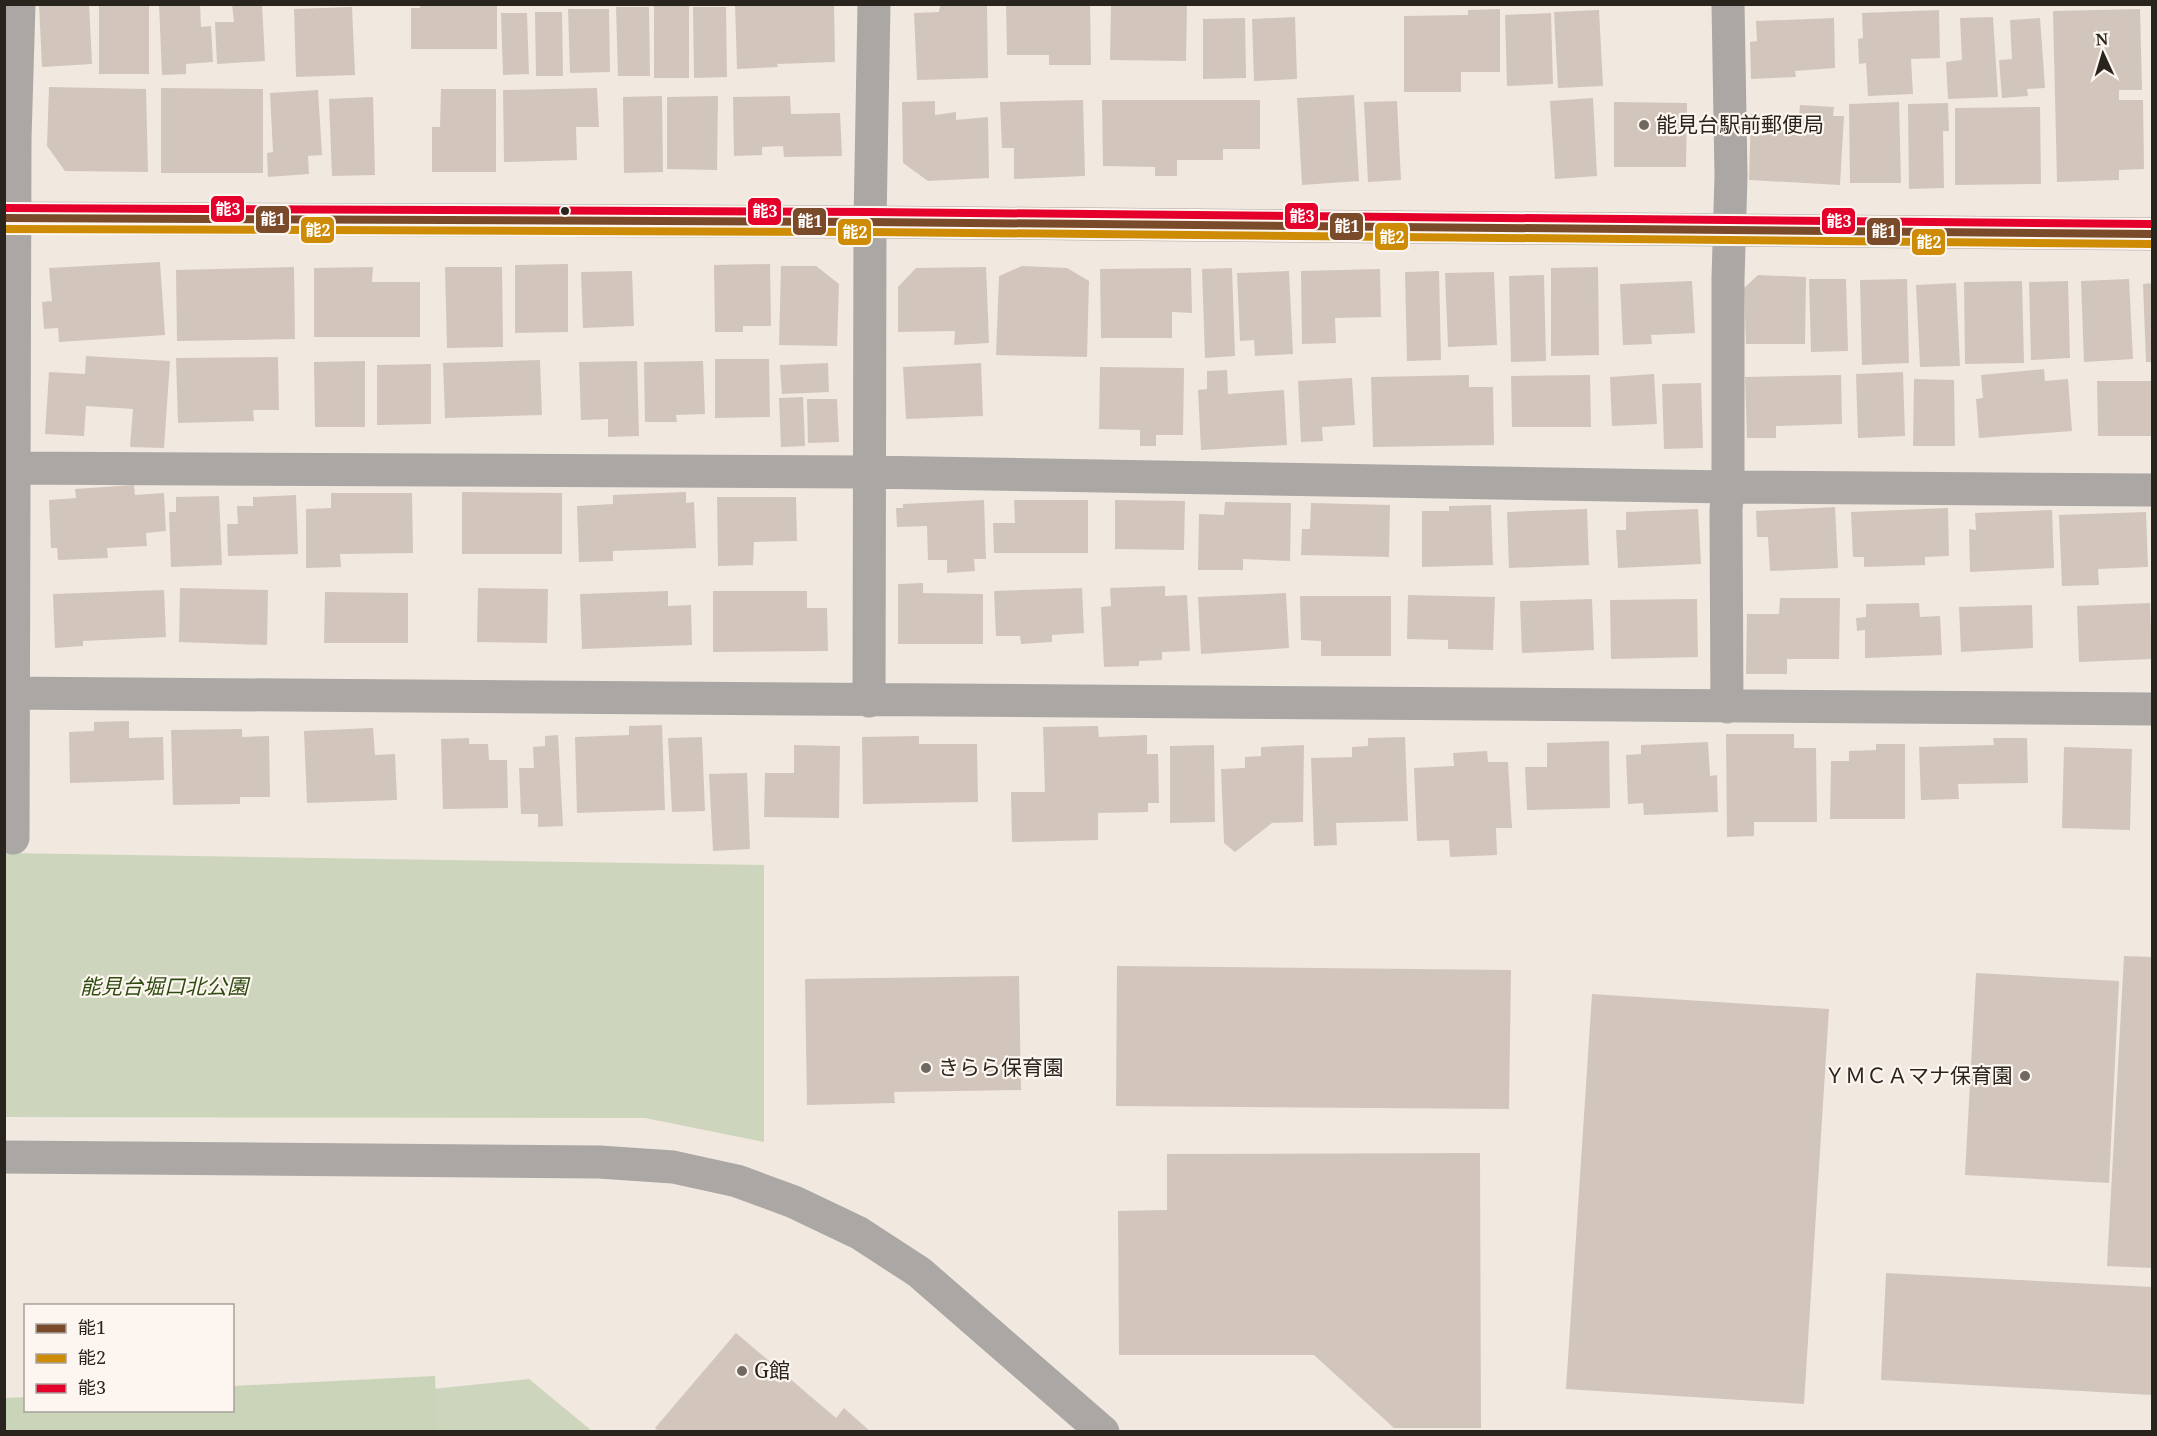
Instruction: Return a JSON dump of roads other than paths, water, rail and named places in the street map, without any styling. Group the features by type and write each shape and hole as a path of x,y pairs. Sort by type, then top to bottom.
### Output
{"street":[{"path":"13,838 10,693 10,218 19,4"},
{"path":"869,700 870,222 874,4"},
{"path":"1727,707 1726,510 1730,231 1728,4"},
{"path":"10,218 870,222 2152,234"},
{"path":"10,468 869,472 1728,486 2152,490"},
{"path":"10,693 2152,709"},
{"path":"4,1157 599,1162 673,1167 737,1181 794,1202 859,1233 919,1272 1103,1431"}],"place":[{"name":"能見台駅前郵便局","path":"1644,125"},
{"name":"きらら保育園","path":"926,1068"},
{"name":"ＹＭＣＡマナ保育園","path":"2025,1076"},
{"name":"G館","path":"742,1371"}],"park label":[{"name":"能見台堀口北公園","path":"164,987"}]}
